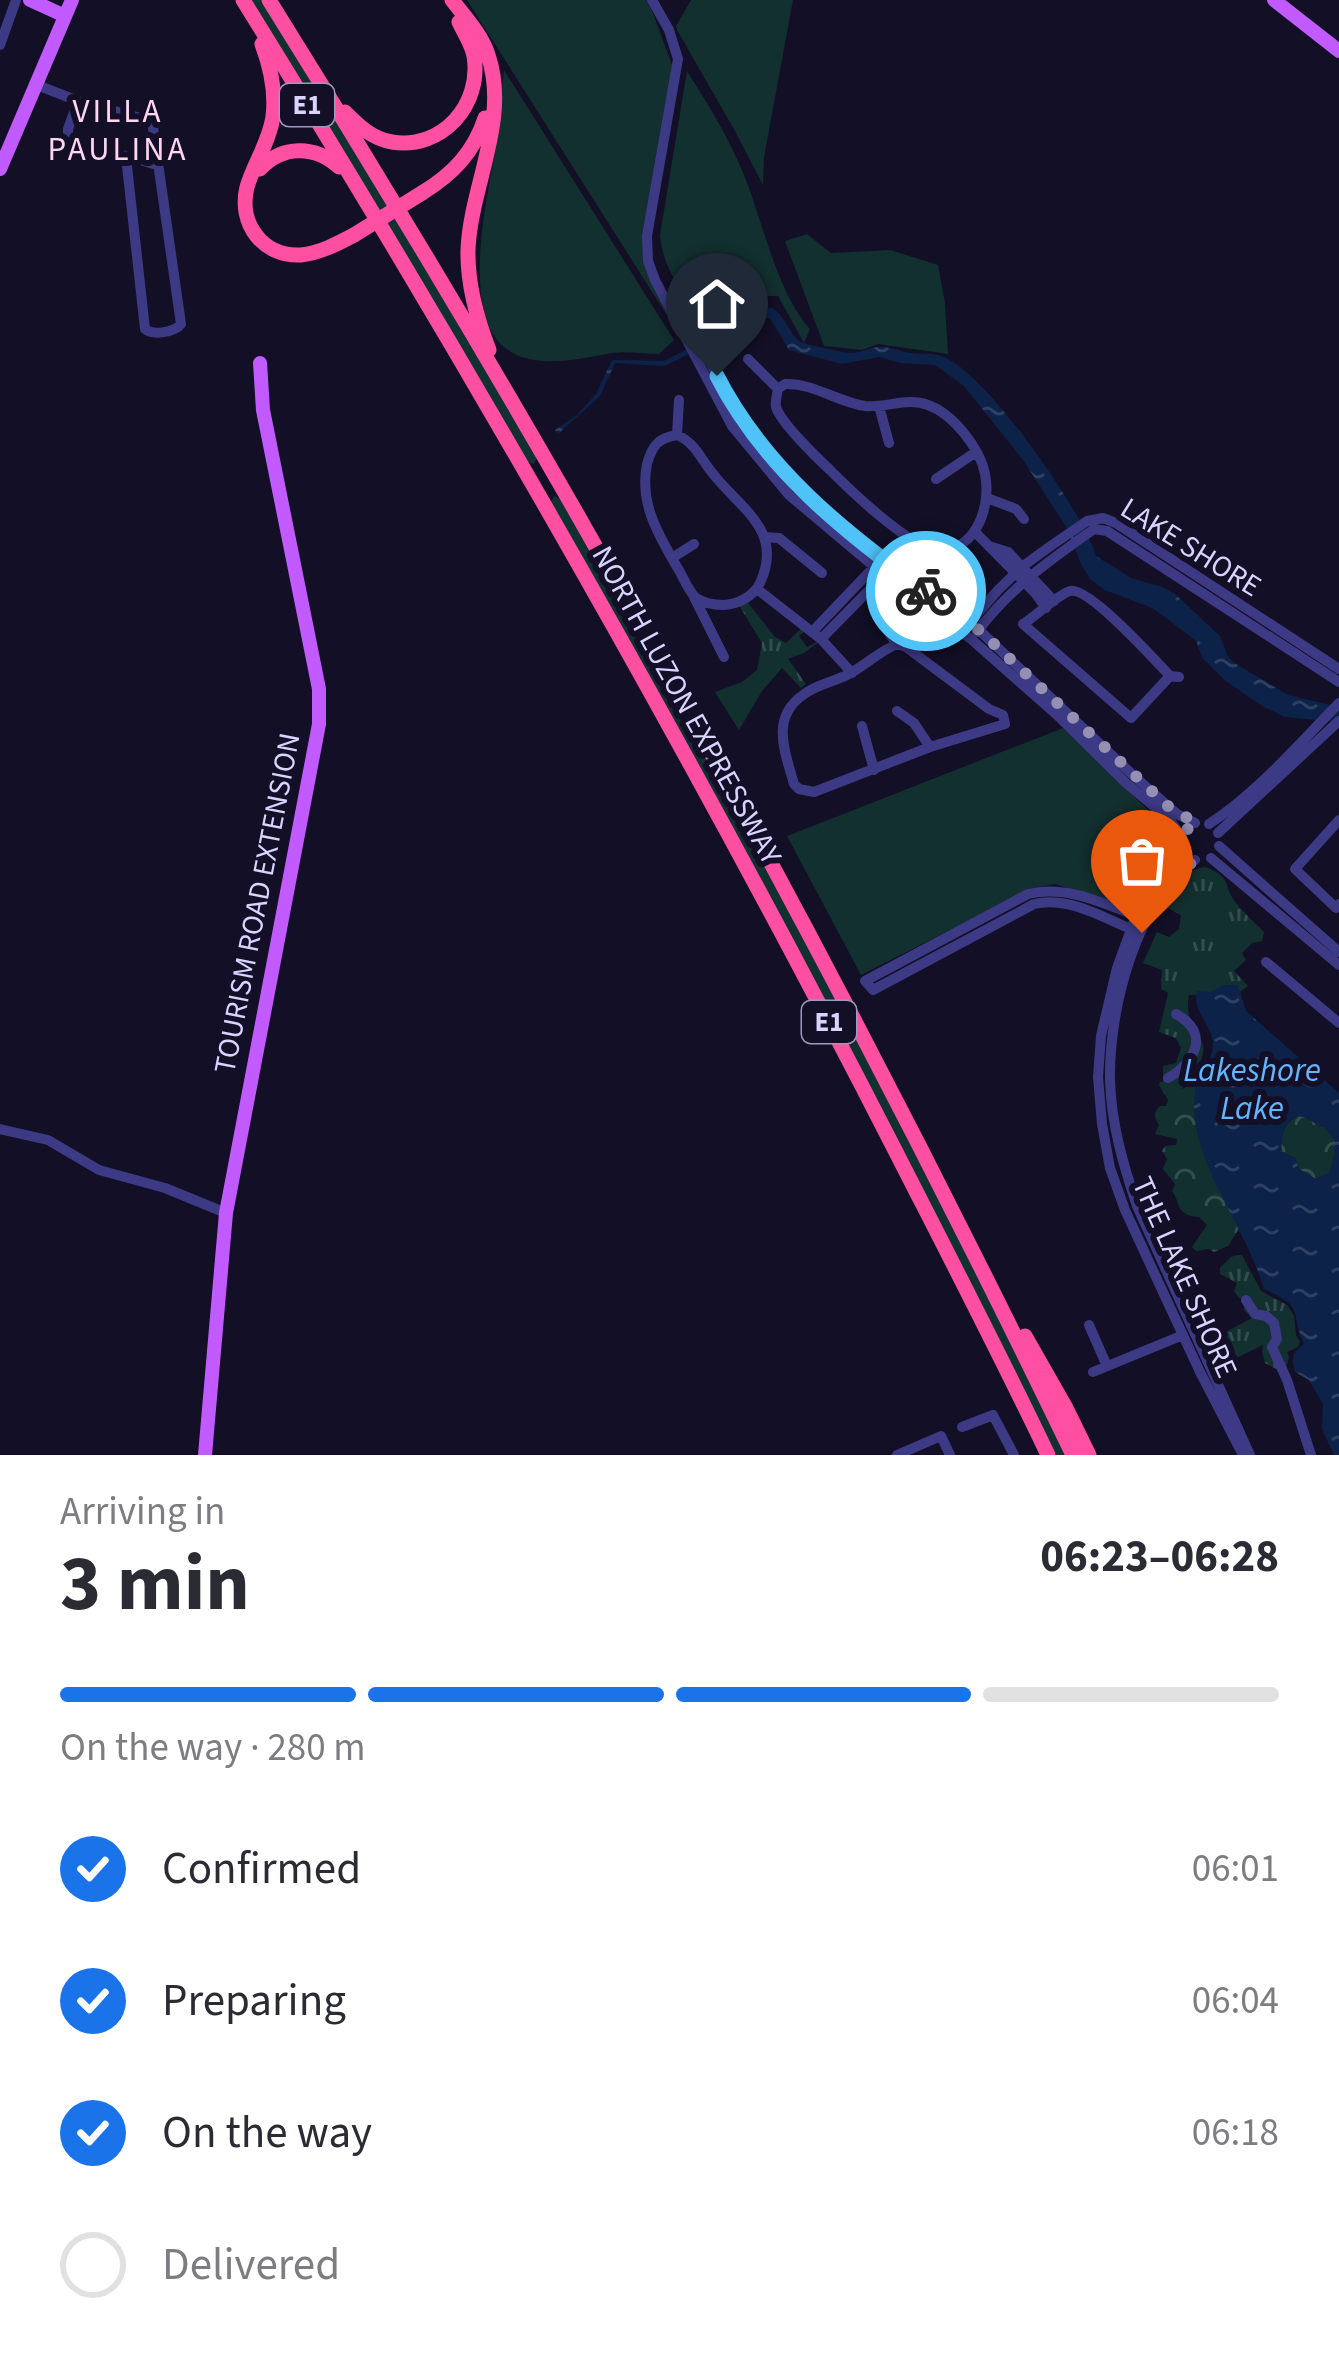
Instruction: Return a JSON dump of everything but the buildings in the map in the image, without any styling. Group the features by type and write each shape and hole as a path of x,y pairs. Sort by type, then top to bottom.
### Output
{"highway":[{"name":"NORTH LUZON EXPRESSWAY","path":"268,0 512,402 707,748 1073,1455"},
{"path":"442,0 484,58"},
{"path":"452,0 488,55 495,88 470,230 469,268 481,329 512,402"},
{"name":"NORTH LUZON EXPRESSWAY","path":"245,4 367,202 700,781 858,1078 1048,1455"},
{"path":"245,4 268,60 274,97 272,123 248,187 249,225 274,250 304,255 353,235 457,167 481,130 489,87 476,33"},
{"path":"320,82 372,135 390,142 430,138 449,127 472,97 473,50 457,19"},
{"path":"248,187 269,160 307,150 331,159 367,202"},
{"path":"992,1292 1024,1334 1089,1455"}],"main road":[{"path":"30,0 65,16"},
{"path":"0,170 6,138 37,86 72,0"},
{"path":"1274,0 1339,51"},
{"name":"TOURISM ROAD EXTENSION","path":"205,1455 226,1213 319,724 319,689 263,410 260,363"}],"street":[{"path":"0,45 16,0"},
{"path":"652,0 678,59 646,248 655,280 697,349 733,426 776,480 829,531 970,631 1178,814 1210,832 1283,912 1339,964"},
{"path":"37,86 152,123"},
{"path":"126,157 146,328 154,333 179,328 149,100"},
{"path":"78,101 68,139 157,165"},
{"path":"748,358 778,389"},
{"path":"795,384 861,405 912,401 944,413 976,452 986,475 988,498 975,532 953,548 925,547 853,492 810,451 776,406 778,389 795,384"},
{"path":"677,435 679,400"},
{"path":"879,406 889,443"},
{"path":"694,597 730,605 757,589 765,573 764,537 754,515 716,478 691,442 677,435 663,438 652,449 644,483 647,507 724,657"},
{"path":"936,479 976,452"},
{"path":"988,498 1007,504 1024,519"},
{"name":"LAKE SHORE","path":"970,631 989,616 1023,574 1094,524 1115,523 1339,669"},
{"name":"LAKE SHORE","path":"1094,524 1339,682"},
{"path":"975,532 992,547 1008,552 1050,605"},
{"path":"764,537 779,538 822,573"},
{"path":"672,558 694,544"},
{"path":"953,548 964,575"},
{"path":"817,635 838,603 858,593 883,567"},
{"path":"757,589 817,635 852,673"},
{"path":"1069,591 1086,594 1174,676 1130,724 1023,624 1050,605 1069,591"},
{"path":"970,631 1170,820 1185,852 1195,860 1211,858 1339,952"},
{"path":"889,633 897,644 989,709 987,728 805,793 794,784 784,751 782,728 789,708 807,691 852,673 897,644"},
{"path":"1211,858 1210,832 1324,727 1338,704"},
{"path":"897,711 914,723 930,747"},
{"path":"1324,727 1339,721"},
{"path":"862,726 874,770"},
{"path":"1339,820 1294,869 1336,908 1339,904"},
{"path":"1182,841 1187,828 1210,832"},
{"name":"THE LAKE SHORE","path":"1182,841 1136,929 1098,1077 1110,1168 1125,1210 1183,1335 1202,1362"},
{"name":"THE LAKE SHORE","path":"1136,929 1195,860"},
{"path":"1031,899 874,989 865,981 1031,899 1070,904 1136,929"},
{"path":"1266,962 1339,1023"},
{"path":"1168,1078 1190,1060 1196,1044 1191,1025 1176,1014"},
{"name":"THE LAKE SHORE","path":"1107,1037 1114,1121 1136,1206 1247,1455"},
{"path":"0,1129 48,1140 108,1174 165,1188 226,1213"},
{"path":"1246,1300 1255,1314 1274,1323 1277,1339 1272,1348 1310,1455"},
{"path":"1089,1325 1106,1366"},
{"path":"1093,1372 1183,1335"},
{"path":"962,1426 997,1417 1012,1455"},
{"path":"897,1455 941,1436 950,1455"}],"green space":[{"path":"247,0 265,0 537,457 534,464 524,461"},
{"path":"467,0 646,0 672,65 645,250 680,336"},
{"path":"691,0 793,0 763,185 677,30"},
{"path":"504,70 674,340 659,354 618,352 537,360 513,353 496,338 485,316 480,260"},
{"path":"687,71 740,166 789,298 810,329 804,343 778,296 764,296 711,324 671,273 660,235"},
{"path":"807,234 831,253 890,250 938,265 948,354 878,344 862,350 824,346 785,241"},
{"path":"554,496 563,500 777,886 1068,1455 1052,1455 550,504"},
{"path":"745,599 775,637 786,643 806,624 808,628 799,636 807,647 823,639 788,659 806,684 801,688 782,668 739,730 715,692 742,682 757,670 762,643 738,604"},
{"path":"1063,728 1175,836 1175,845 1129,908 1055,884 1033,888 861,975 787,836"},
{"path":"1205,867 1223,878 1236,903 1264,932 1262,941 1242,953 1246,960 1234,971 1248,986 1238,993 1189,995 1188,1010 1203,1047 1195,1071 1181,1089 1163,1082 1163,1066 1176,1063 1181,1048 1176,1038 1159,1032 1168,993 1161,989 1162,970 1143,963 1157,932 1169,937 1179,929 1181,915 1162,905 1170,891 1184,876"},
{"path":"1160,1082 1181,1089 1197,1083 1201,1144 1239,1229 1228,1246 1214,1252 1192,1247 1207,1225 1182,1211 1172,1191 1175,1184 1163,1169 1167,1159 1162,1151 1176,1145 1177,1139 1155,1134 1159,1125 1155,1113 1168,1100"},
{"path":"1299,1116 1325,1127 1337,1144 1330,1173 1315,1179 1299,1169 1295,1158 1281,1152 1286,1126"},
{"path":"1242,1255 1261,1291 1287,1305 1294,1316 1300,1342 1287,1352 1286,1368 1265,1363 1263,1345 1222,1365 1209,1341 1252,1318 1244,1310 1244,1299 1234,1291 1237,1283 1220,1274 1231,1257"}],"water":[{"path":"770,307 806,344 851,353 885,347 941,356 959,366 1030,444 1073,508 1096,556 1131,578 1174,593 1220,636 1236,664 1288,695 1339,707 1339,722 1285,717 1262,706 1226,681 1203,659 1196,641 1165,617 1090,579 1067,528 1023,460 964,386 935,365 879,357 842,364 789,350 770,318 764,318 664,366 615,363 600,396 558,434 555,430 596,394 612,360 664,361"},
{"name":"Lakeshore Lake","path":"1238,985 1246,1011 1339,1093 1339,1455 1334,1455 1322,1429 1323,1404 1309,1380 1295,1372 1294,1356 1304,1344 1295,1311 1264,1289 1201,1145 1195,1094 1213,1042 1196,998 1197,991","holes":["1299,1116 1325,1127 1336,1143 1330,1173 1316,1179 1299,1169 1295,1158 1281,1152 1286,1126"]}],"way so far":[{"path":"926,591 979,630 1169,807 1196,823 1187,828 1181,841 1195,860 1158,900 1142,933"}],"district":[{"name":"VILLA PAULINA","path":"118,129"}],"route":[{"path":"717,376 763,449 837,524 926,591"}]}
